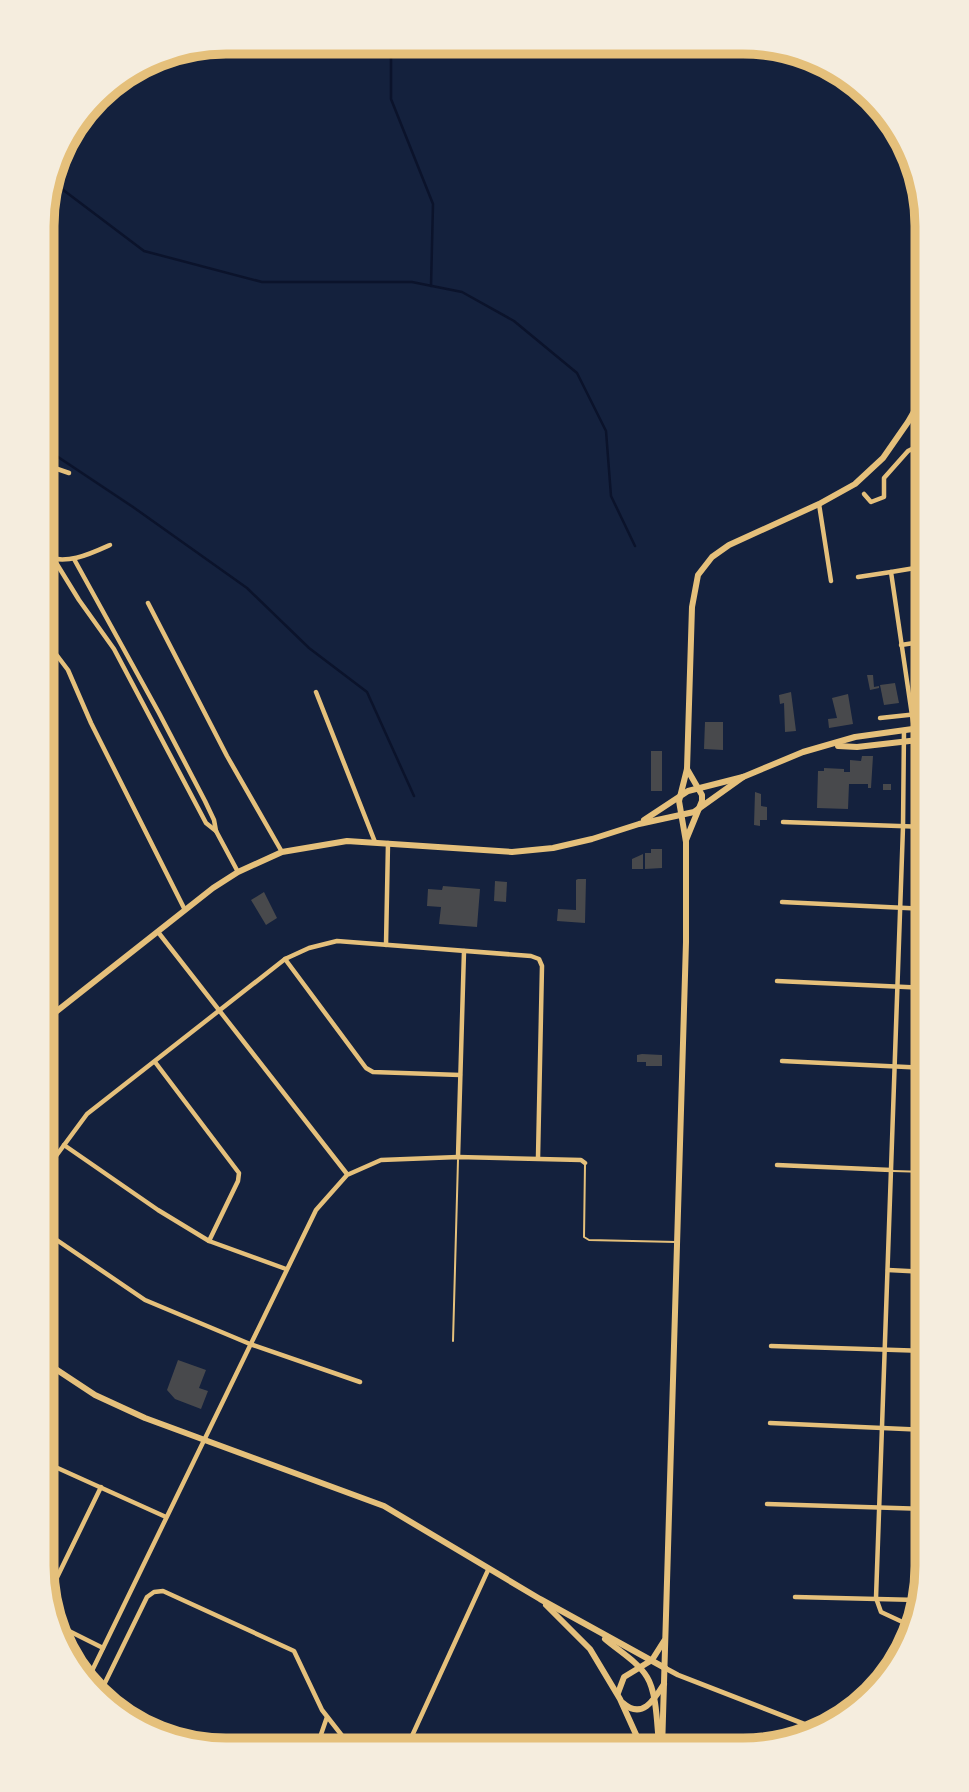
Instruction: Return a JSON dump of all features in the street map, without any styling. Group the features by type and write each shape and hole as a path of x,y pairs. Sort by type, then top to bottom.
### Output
{"main road":[{"path":"662,1738 667,1635 686,942 686,842 680,808 687,769 692,607 698,575 712,557 729,545 819,504 855,484 883,458 915,410"},
{"path":"639,824 681,795 698,788 743,777 803,752 855,737 914,729"},
{"path":"833,745 857,747 915,740"},
{"path":"686,842 701,808 702,795 687,769"},
{"path":"54,1013 213,888 238,872 282,852 347,841 513,852 566,845 701,808 743,777"},
{"path":"54,1368 95,1395 145,1418 384,1507 490,1567 540,1599 665,1668"},
{"path":"540,1599 590,1649 620,1699 638,1738"},
{"path":"593,1629 640,1668 652,1688 659,1738"},
{"path":"620,1699 620,1682 652,1660 662,1648 667,1635"},
{"path":"620,1699 633,1709 644,1709 664,1684"}],"street":[{"path":"863,494 871,502 882,499 884,478 908,451 915,448"},
{"path":"54,468 69,473"},
{"path":"819,504 831,581"},
{"path":"110,545 74,559 55,561 114,649 206,823 216,831"},
{"path":"74,559 159,713 238,872"},
{"path":"858,577 915,568"},
{"path":"891,572 914,729"},
{"path":"148,603 227,756 282,852"},
{"path":"901,645 915,643"},
{"path":"54,652 68,670 185,911"},
{"path":"316,692 375,842"},
{"path":"149,717 159,713"},
{"path":"880,718 912,715"},
{"path":"904,730 903,827 876,1598 881,1612 905,1623"},
{"path":"783,822 915,827"},
{"path":"386,945 388,843"},
{"path":"782,902 914,909"},
{"path":"158,932 347,1175"},
{"path":"54,1159 87,1114 285,959 309,948 337,941 531,956 538,959 542,966 538,1158"},
{"path":"458,1157 464,951"},
{"path":"285,959 366,1068 373,1072 460,1075"},
{"path":"777,981 914,988"},
{"path":"782,1061 914,1067"},
{"path":"155,1062 239,1173 238,1181 209,1241"},
{"path":"64,1144 158,1210 209,1241 286,1269"},
{"path":"91,1672 316,1210 347,1175 381,1160 538,1158 582,1160 585,1163"},
{"path":"777,1165 891,1170"},
{"path":"54,1238 145,1300 250,1344 360,1382"},
{"path":"888,1270 914,1271"},
{"path":"772,1346 914,1350"},
{"path":"770,1423 914,1429"},
{"path":"54,1466 166,1517"},
{"path":"55,1581 101,1487"},
{"path":"767,1504 914,1508"},
{"path":"411,1738 490,1567"},
{"path":"104,1686 147,1597 154,1592 163,1591 294,1651 327,1717 343,1738"},
{"path":"795,1597 911,1600"},
{"path":"67,1630 103,1648"},
{"path":"665,1668 807,1725"},
{"path":"664,1684 670,1676 678,1675"},
{"path":"320,1738 327,1717"}],"lane":[{"path":"453,1341 458,1157"},
{"path":"585,1163 584,1237 589,1240 677,1242"},
{"path":"891,1170 914,1171"}],"building":[{"path":"867,675 873,675 874,687 879,688 870,690"},
{"path":"895,683 899,703 884,705 880,685"},
{"path":"791,692 796,731 785,732 784,703 780,704 779,695"},
{"path":"848,694 853,724 829,728 828,719 837,718 832,698"},
{"path":"705,722 723,722 723,750 704,749"},
{"path":"651,751 662,751 662,791 651,791"},
{"path":"862,756 873,756 871,788 868,788 868,784 849,784 848,809 817,808 818,771 824,771 824,768 850,772 850,760 861,761"},
{"path":"883,784 891,784 891,790 883,790"},
{"path":"755,792 761,794 761,806 767,807 767,820 760,820 760,826 754,825"},
{"path":"651,849 662,849 662,868 645,869 645,853 651,853"},
{"path":"643,854 643,869 632,869 632,859"},
{"path":"578,879 586,879 585,923 557,921 558,909 576,910"},
{"path":"495,881 507,882 506,902 494,901"},
{"path":"443,886 480,889 477,927 439,924 441,907 427,906 428,889 442,890"},
{"path":"264,892 277,918 266,925 251,900"},
{"path":"637,1055 662,1055 662,1066 646,1066 646,1062 637,1062"},
{"path":"178,1360 206,1370 199,1388 208,1391 201,1409 175,1399 167,1390"}],"waterway":[{"path":"391,54 391,99 433,204 431,286"},
{"path":"59,187 144,251 262,282 412,282 462,292 514,321 577,373 606,431 611,496 635,546"},
{"path":"54,454 247,588 309,648 367,692 414,796"}]}
